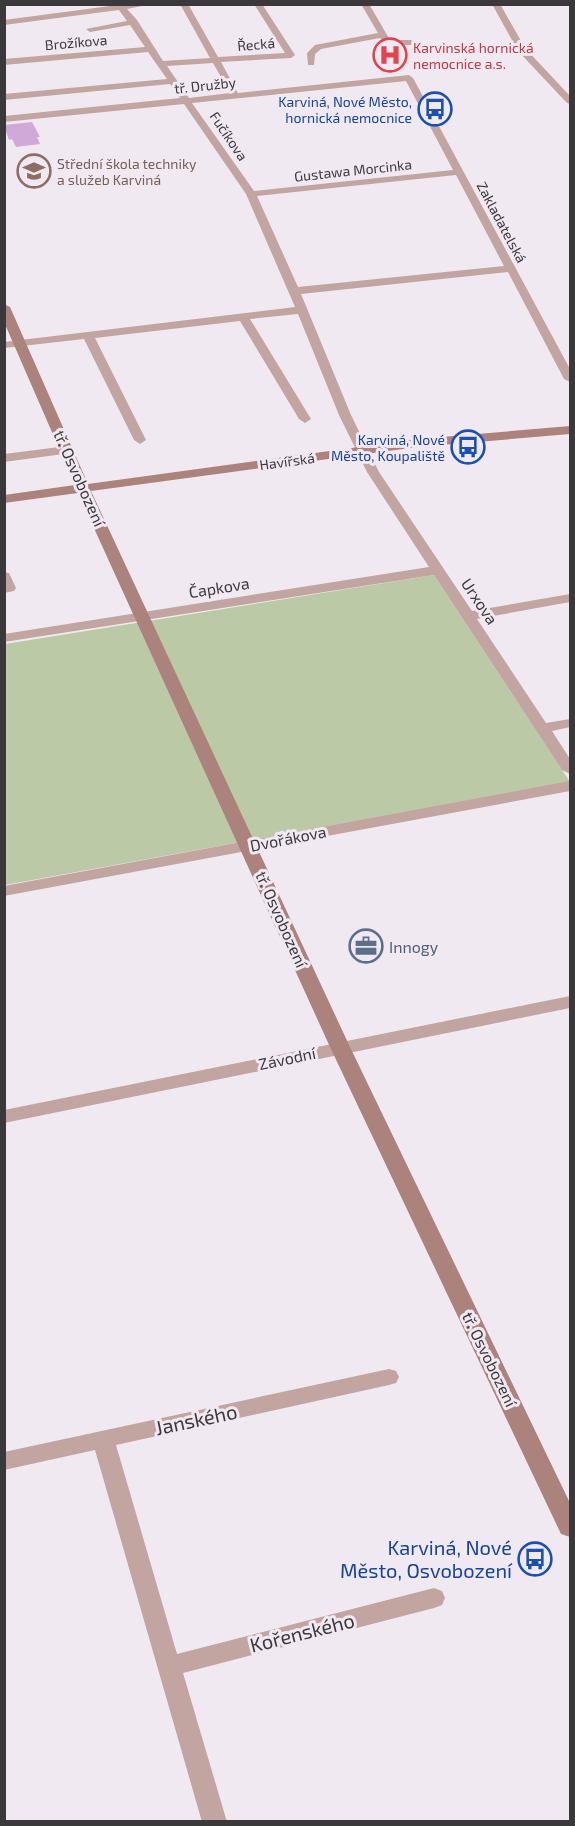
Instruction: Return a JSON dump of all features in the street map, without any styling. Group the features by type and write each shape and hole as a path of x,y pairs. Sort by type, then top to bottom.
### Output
{"street":[{"path":"4,23 148,4"},
{"path":"184,4 235,95"},
{"name":"Řecká","path":"162,64 291,55 258,4"},
{"path":"365,4 387,42 411,44"},
{"path":"495,4 521,49 570,101"},
{"name":"Fučíkova","path":"122,8 134,22 150,49 251,194 345,415 364,451"},
{"path":"90,29 134,22"},
{"path":"311,63 311,53 318,47 381,35"},
{"name":"Brožíkova","path":"4,62 150,49"},
{"name":"tř. Družby","path":"4,119 409,78"},
{"name":"Zakladatelská","path":"409,78 570,379"},
{"name":"tř. Družby","path":"4,97 173,81"},
{"name":"Gustawa Morcinka","path":"251,194 458,172"},
{"path":"294,291 510,269"},
{"name":"tř. Osvobození","path":"4,307 83,489 340,1047 570,1527"},
{"path":"4,345 302,310"},
{"path":"243,317 305,419"},
{"path":"88,336 140,440"},
{"name":"Havířská","path":"4,499 484,436 570,430"},
{"path":"4,458 67,450"},
{"name":"Urxova","path":"364,451 373,472 570,770"},
{"name":"Čapkova","path":"4,638 438,570"},
{"path":"4,576 9,588 4,589"},
{"path":"468,616 570,598"},
{"path":"543,728 570,723"},
{"name":"Dvořákova","path":"4,891 570,786"},
{"name":"Závodní","path":"4,1117 570,1002"},
{"name":"Janského","path":"4,1461 388,1377"},
{"path":"103,1439 215,1821"},
{"name":"Kořenského","path":"170,1666 434,1598"}],"green space":[{"path":"434,575 570,782 5,885 5,644"}],"building":[{"path":"32,122 40,137 37,137 40,144 16,147 12,139 9,140 4,125"}],"place":[{"name":"Karvinská hornická nemocnice a.s.","path":"390,55"},
{"name":"Karviná, Nové Město, hornická nemocnice","path":"435,109"},
{"name":"Střední škola techniky a služeb Karviná","path":"34,171"},
{"name":"Karviná, Nové Město, Koupaliště","path":"468,447"},
{"name":"Innogy","path":"366,946"},
{"name":"Karviná, Nové Město, Osvobození","path":"535,1559"}]}
